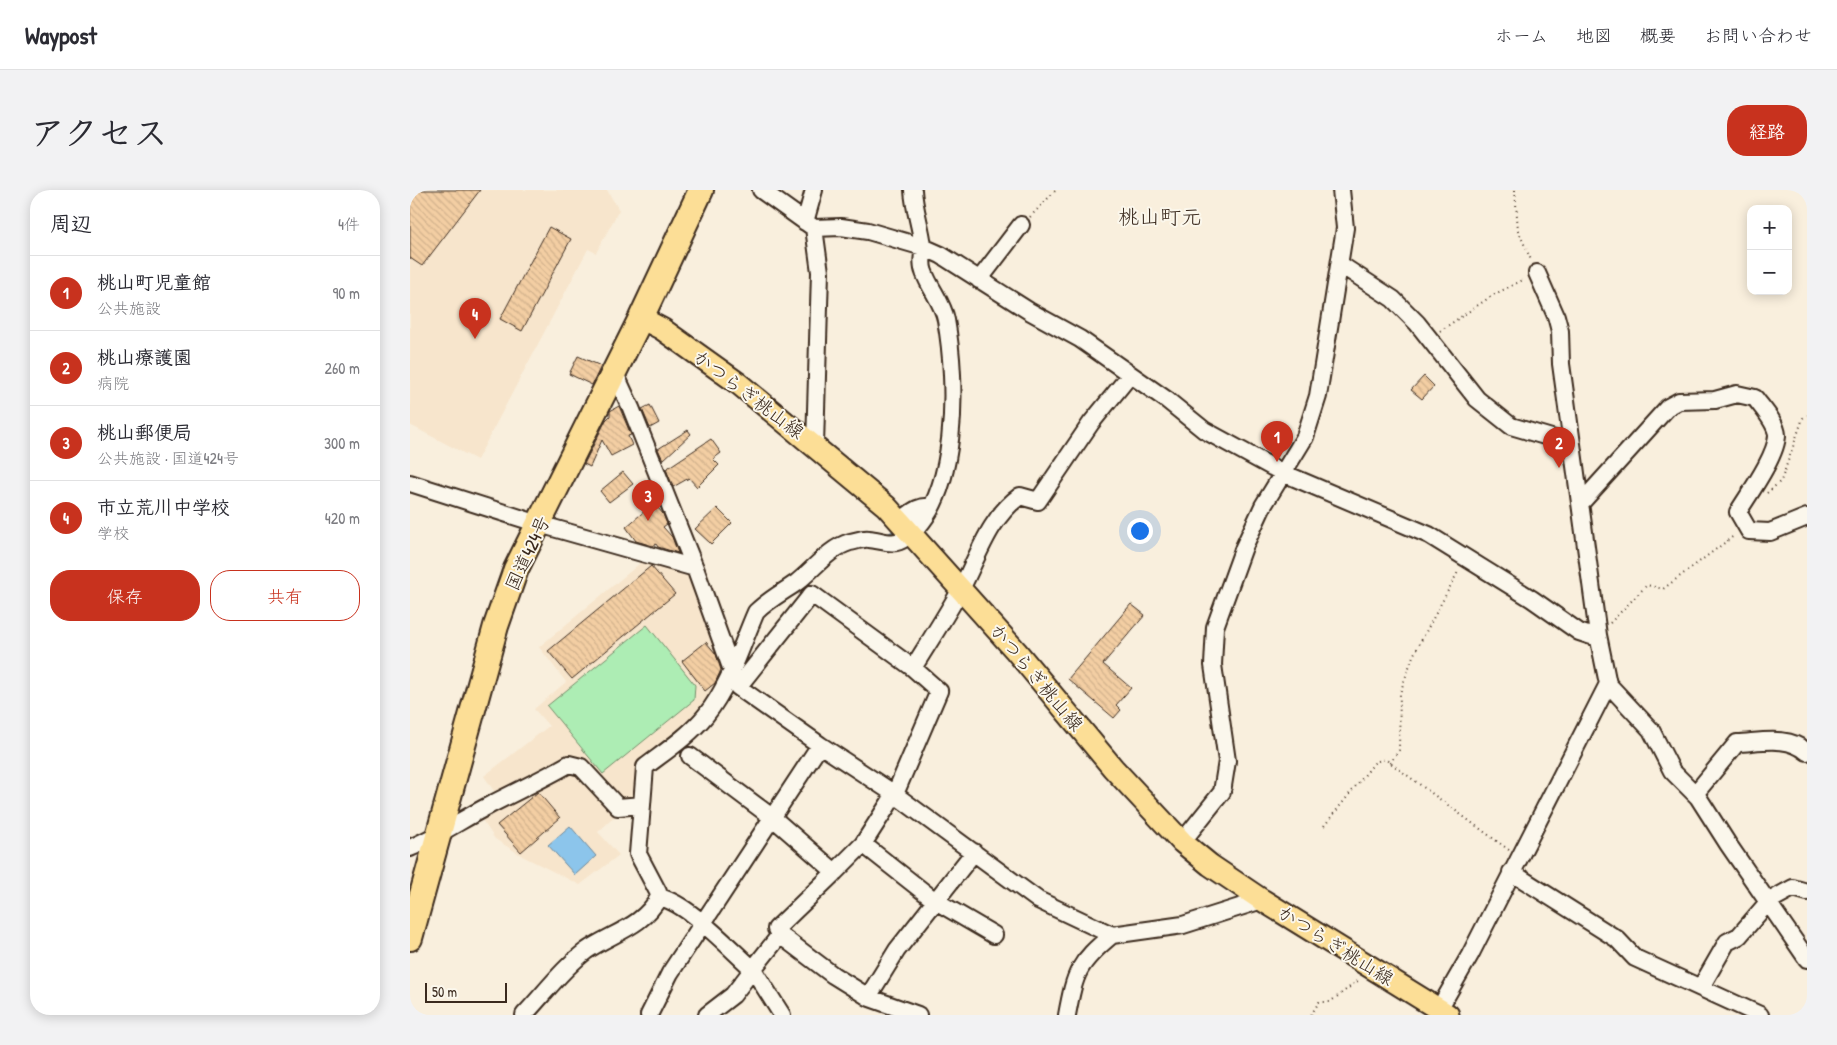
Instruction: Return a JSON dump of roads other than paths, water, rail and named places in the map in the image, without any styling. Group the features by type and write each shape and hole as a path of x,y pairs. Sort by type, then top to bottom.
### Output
{"highway":[{"name":"国道424号","path":"410,938 496,626 516,569 641,318 701,190"}],"main road":[{"name":"かつらぎ桃山線","path":"641,318 662,329 739,384 815,445 886,506 1016,651 1113,768 1182,842 1210,865 1262,900 1374,969 1435,1010"}],"street":[{"path":"761,190 810,225 868,231 923,247 941,255 979,280 1080,339 1167,400 1204,430 1283,473 1412,526 1532,599 1579,632 1591,636 1598,635"},
{"path":"814,190 810,225 820,272 815,445"},
{"path":"782,1015 753,969 703,924 671,901 659,897 638,854 645,767 677,743 705,717 732,668 756,612 834,550 847,543 867,538 888,543 897,542 906,527 924,522 931,507 946,474 953,396 946,320 942,307 924,272 922,262 923,247 913,190"},
{"path":"1182,842 1222,792 1227,761 1213,665 1216,628 1244,546 1263,506 1305,437 1318,396 1329,320 1341,265 1345,228 1340,190"},
{"path":"979,280 1021,225"},
{"path":"1341,265 1393,299 1429,339 1477,399 1511,426 1572,444"},
{"path":"1537,272 1556,316 1560,332 1561,364 1598,635 1608,684 1651,730 1672,771 1695,794 1807,959"},
{"path":"614,371 696,568 738,687 820,745 895,794 1038,900 1112,935 1131,934 1183,925 1262,900"},
{"path":"913,668 961,589 989,531 1010,503 1020,496 1038,500 1091,423 1130,375"},
{"path":"1581,503 1668,407 1679,401 1715,400 1737,394 1755,398 1770,419 1777,435 1768,462 1738,512 1749,531 1770,532 1807,517"},
{"path":"410,483 540,524 696,568"},
{"path":"738,687 812,594 913,668 939,691 895,794 864,844 776,929 780,935 833,975 868,997 918,1015"},
{"path":"1435,1010 1519,857 1608,684"},
{"path":"1695,794 1738,744 1787,741 1801,746 1807,752"},
{"path":"656,1012 670,973 820,745"},
{"path":"690,756 773,818 835,872"},
{"path":"410,848 438,836 487,806 534,784 569,764 581,767 618,807 642,805"},
{"path":"864,844 934,900 994,935"},
{"path":"868,997 897,950 934,900 974,852"},
{"path":"1511,872 1617,939 1634,958 1701,987 1736,1010 1759,1015"},
{"path":"1701,987 1727,942 1739,936 1769,901 1793,888 1807,892"},
{"path":"524,1015 584,953 633,926 659,897"},
{"path":"707,1015 733,995 780,935"},
{"path":"1067,1015 1074,979 1090,953 1112,935"}],"water":[{"path":"570,826 596,856 575,875 548,845"}],"waterway":[{"path":"889,534 897,530"}],"place":[{"name":"市立荒川中学校","path":"475,339"},
{"name":"桃山町児童館","path":"1277,462"},
{"name":"桃山療護園","path":"1559,468"},
{"name":"桃山郵便局","path":"648,521"}],"district":[{"name":"桃山町元","path":"1160,216"}]}
